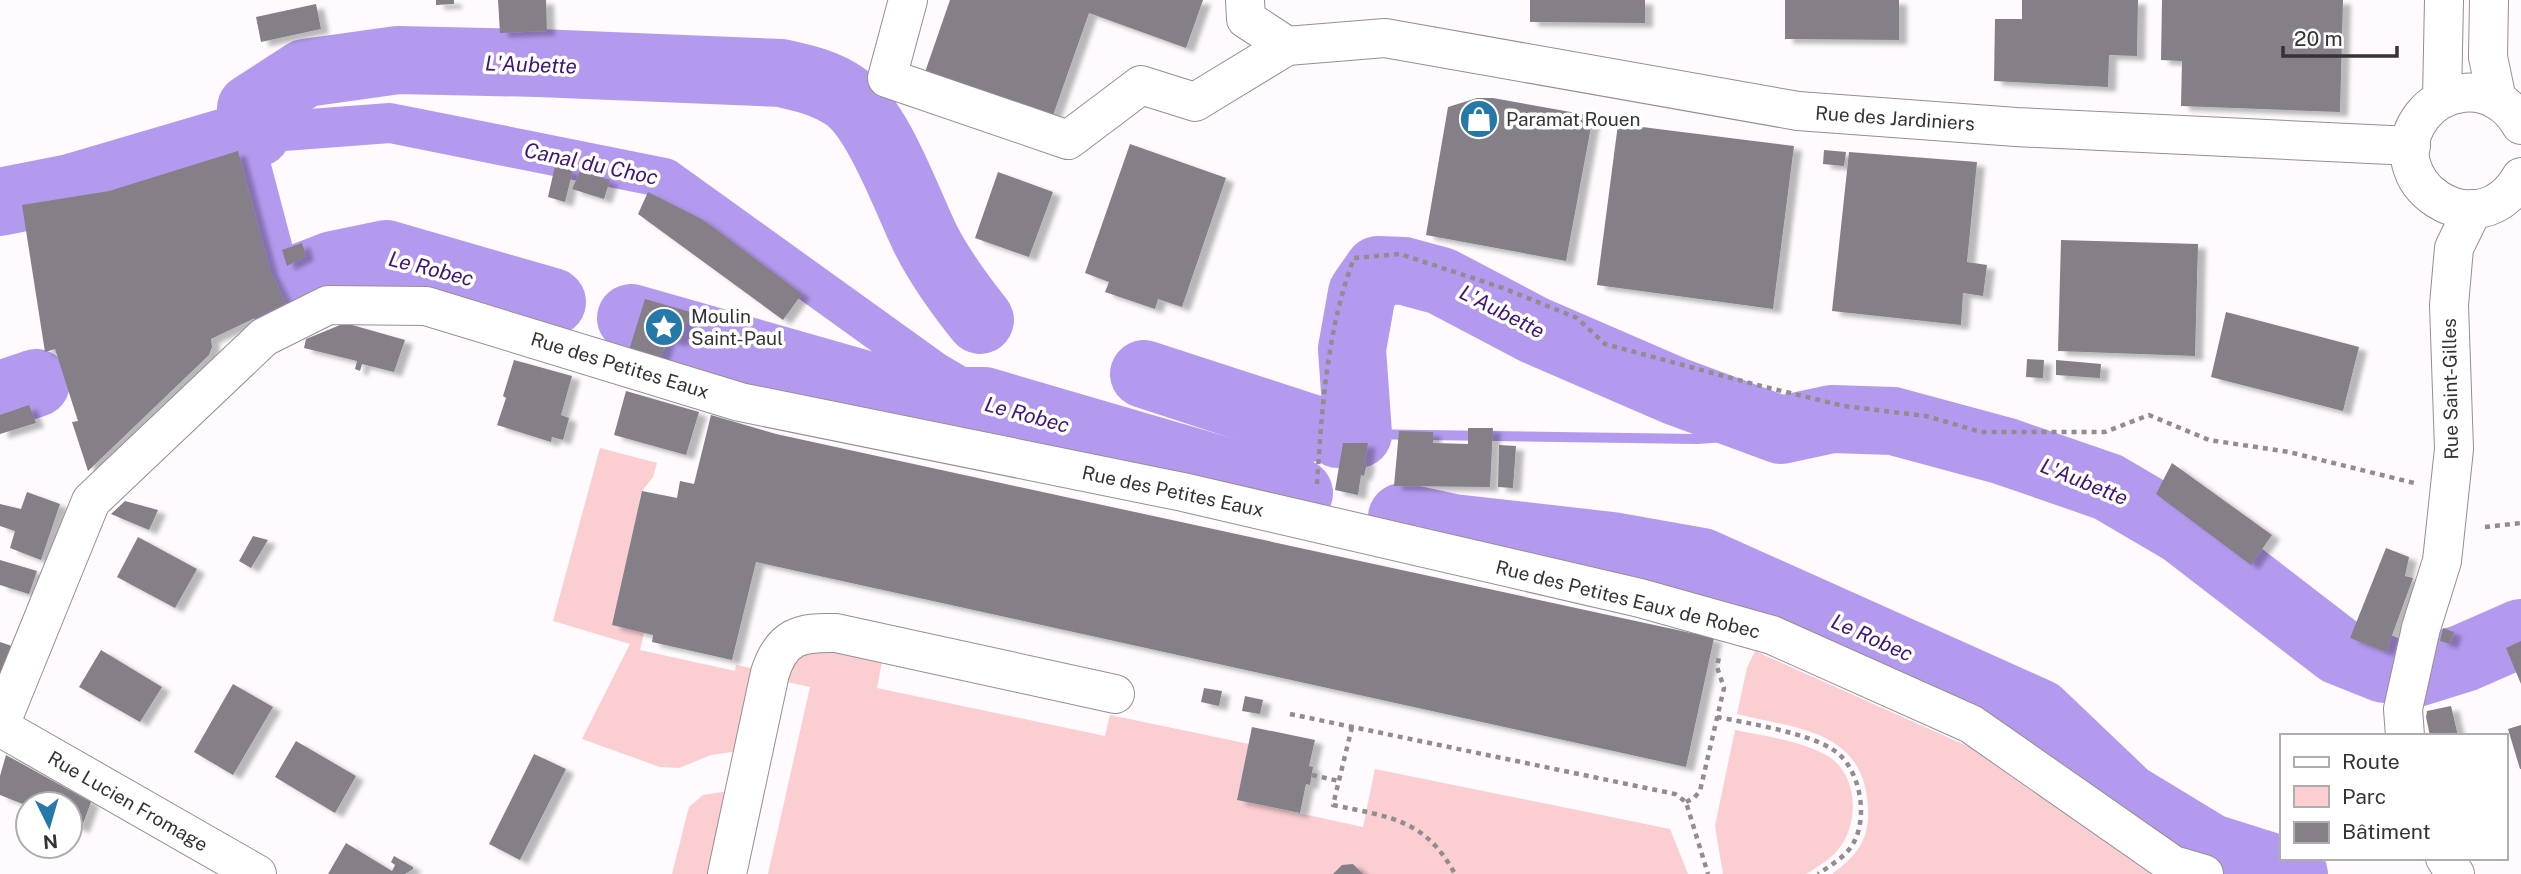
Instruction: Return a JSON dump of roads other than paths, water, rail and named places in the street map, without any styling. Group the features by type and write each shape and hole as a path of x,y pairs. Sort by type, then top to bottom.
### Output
{"street":[{"path":"908,0 887,78 1068,140 1141,85 1195,102 1287,46 1246,19 1245,0"},
{"path":"2442,99 2444,0"},
{"path":"2489,0 2488,57 2509,112"},
{"name":"Rue des Jardiniers","path":"1287,46 1385,38 1798,111 2016,127 2411,146"},
{"path":"2509,112 2475,93 2442,99 2424,113 2417,123 2411,146 2413,168 2423,188 2441,203 2473,209 2496,204 2506,197 2521,177"},
{"name":"Rue Saint-Gilles","path":"2405,734 2403,709 2421,628 2442,561 2454,449 2449,304 2454,248 2473,209"},
{"name":"Rue des Petites Eaux","path":"0,726 91,501 264,337 328,305 426,306 740,402 1183,492 1451,555"},
{"name":"Rue des Petites Eaux de Robec","path":"1451,555 1640,598 1772,635 1970,724 2174,865 2203,874"},
{"path":"727,874 770,673 783,646 796,636 835,633 1115,694"},
{"name":"Rue Lucien Fromage","path":"0,726 257,874"}],"waterway":[{"name":"L'Aubette","path":"0,202 70,188 257,133 251,108 305,73 398,60 781,73 831,88 858,108 881,143 932,251 980,320"},
{"name":"Canal du Choc","path":"257,133 390,123 665,178 935,372 984,401"},
{"path":"243,136 278,269 285,282"},
{"name":"Le Robec","path":"271,289 333,265 386,254 552,302"},
{"name":"L'Aubette","path":"1338,434 1358,434 1352,349 1362,293 1378,270 1404,271 1441,281 1534,330 1675,391 1781,430 1832,419 1893,421 2004,451 2108,487 2183,531 2339,651 2384,669"},
{"name":"Le Robec","path":"631,318 922,401 984,401 1299,493"},
{"name":"L'Aubette","path":"1144,374 1310,428"},
{"name":"Le Robec","path":"0,395 36,383"},
{"name":"L'Aubette","path":"1358,434 1697,439 1756,435 1781,430"},
{"name":"Le Robec","path":"1402,517 1453,528 1612,546 1702,562 2039,713 2127,797 2211,848 2294,874"},
{"name":"L'Aubette","path":"2416,673 2464,658 2521,633"}],"place":[{"name":"Paramat Rouen","path":"1479,119"},
{"name":"Moulin Saint-Paul","path":"664,327"}]}
